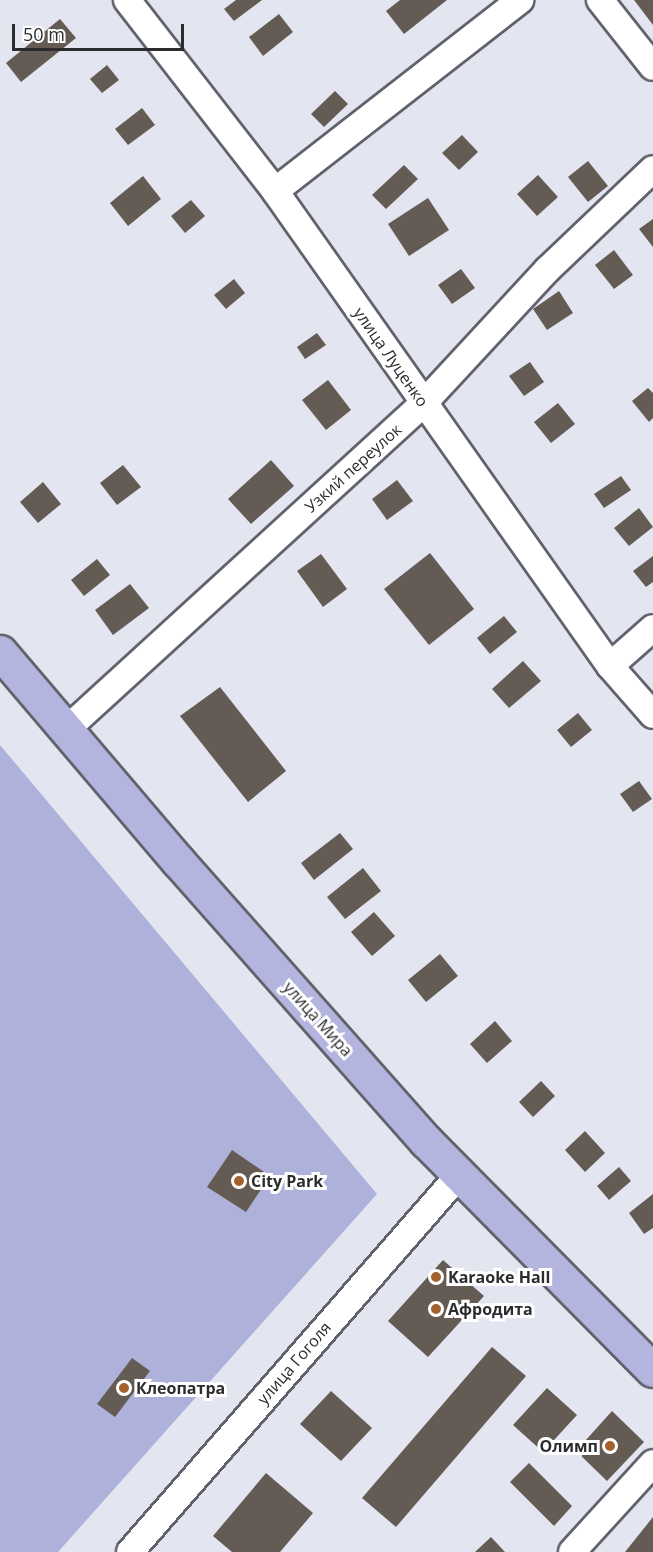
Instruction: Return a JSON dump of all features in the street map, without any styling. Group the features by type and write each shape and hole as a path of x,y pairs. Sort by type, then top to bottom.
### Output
{"main road":[{"name":"улица Мира","path":"0,652 178,861 426,1141 653,1371"}],"street":[{"name":"улица Луценко","path":"127,0 275,191 423,404 610,666 653,715"},
{"path":"275,191 520,0"},
{"path":"600,0 653,67"},
{"name":"Узкий переулок","path":"67,729 423,404 547,270 653,169"},
{"path":"610,666 653,628"},
{"name":"улица Гоголя","path":"130,1552 460,1174"},
{"path":"572,1552 653,1463"}],"shaded area":[{"path":"0,745 377,1194 58,1552 0,1552"}],"building":[{"path":"236,0 262,0 234,21 224,9"},
{"path":"400,0 447,0 404,34 386,11"},
{"path":"634,0 653,0 653,25"},
{"path":"279,14 293,32 263,56 249,37"},
{"path":"60,19 76,38 21,82 6,63"},
{"path":"107,65 119,80 102,93 90,79"},
{"path":"335,91 348,104 324,127 311,114"},
{"path":"142,108 155,125 128,145 115,129"},
{"path":"462,135 478,152 459,170 442,153"},
{"path":"588,161 608,186 588,202 568,177"},
{"path":"404,165 418,179 386,209 372,195"},
{"path":"538,175 558,197 537,216 517,194"},
{"path":"143,176 161,199 128,226 110,203"},
{"path":"428,198 449,230 409,256 388,224"},
{"path":"191,200 205,216 185,233 171,216"},
{"path":"653,219 653,247 639,229"},
{"path":"614,250 633,275 614,289 595,265"},
{"path":"461,269 475,288 452,304 438,285"},
{"path":"234,279 245,293 226,309 214,295"},
{"path":"559,291 573,313 547,330 533,309"},
{"path":"317,333 326,345 305,359 297,347"},
{"path":"530,362 544,382 524,396 509,376"},
{"path":"328,380 351,410 326,430 302,400"},
{"path":"648,388 653,393 653,418 649,422 632,401"},
{"path":"558,403 575,424 551,443 534,422"},
{"path":"271,460 294,486 251,524 228,499"},
{"path":"123,465 141,487 117,505 100,483"},
{"path":"621,476 631,490 604,508 594,494"},
{"path":"397,480 413,501 387,520 372,499"},
{"path":"43,482 61,504 38,523 20,502"},
{"path":"639,508 653,527 629,546 614,528"},
{"path":"430,553 474,609 429,645 384,589"},
{"path":"321,554 347,589 323,607 297,571"},
{"path":"653,556 653,582 646,587 633,571"},
{"path":"97,559 110,575 84,596 71,580"},
{"path":"130,584 149,608 113,635 95,610"},
{"path":"504,616 517,632 490,654 477,638"},
{"path":"523,661 541,681 509,708 492,689"},
{"path":"220,687 286,771 248,802 180,716"},
{"path":"578,713 592,730 571,747 557,730"},
{"path":"639,781 652,799 633,812 620,794"},
{"path":"340,833 353,849 314,880 301,863"},
{"path":"363,868 381,891 345,919 327,897"},
{"path":"374,912 395,936 372,956 351,932"},
{"path":"440,954 458,976 426,1002 408,980"},
{"path":"495,1021 512,1041 487,1063 470,1044"},
{"path":"541,1081 555,1096 533,1117 519,1102"},
{"path":"585,1131 605,1153 585,1172 565,1150"},
{"name":"City Park","path":"232,1150 270,1176 246,1212 207,1187"},
{"path":"619,1167 631,1181 609,1200 597,1186"},
{"path":"653,1194 653,1228 644,1234 629,1213"},
{"name":"Афродита","path":"443,1260 484,1296 428,1357 388,1321"},
{"path":"492,1347 526,1376 396,1527 362,1498"},
{"name":"Клеопатра","path":"132,1358 150,1371 115,1417 97,1404"},
{"path":"547,1388 577,1415 543,1452 513,1425"},
{"path":"331,1391 372,1428 341,1461 300,1424"},
{"name":"Олимп","path":"612,1411 644,1442 607,1481 576,1451"},
{"path":"529,1463 572,1506 554,1526 510,1482"},
{"path":"266,1473 313,1513 280,1552 232,1552 213,1536"},
{"path":"653,1517 653,1552 625,1552"},
{"path":"491,1537 505,1552 475,1552"}],"place":[{"name":"City Park","path":"239,1181"},
{"name":"Karaoke Hall","path":"436,1277"},
{"name":"Афродита","path":"436,1309"},
{"name":"Клеопатра","path":"124,1388"},
{"name":"Олимп","path":"610,1446"}]}
